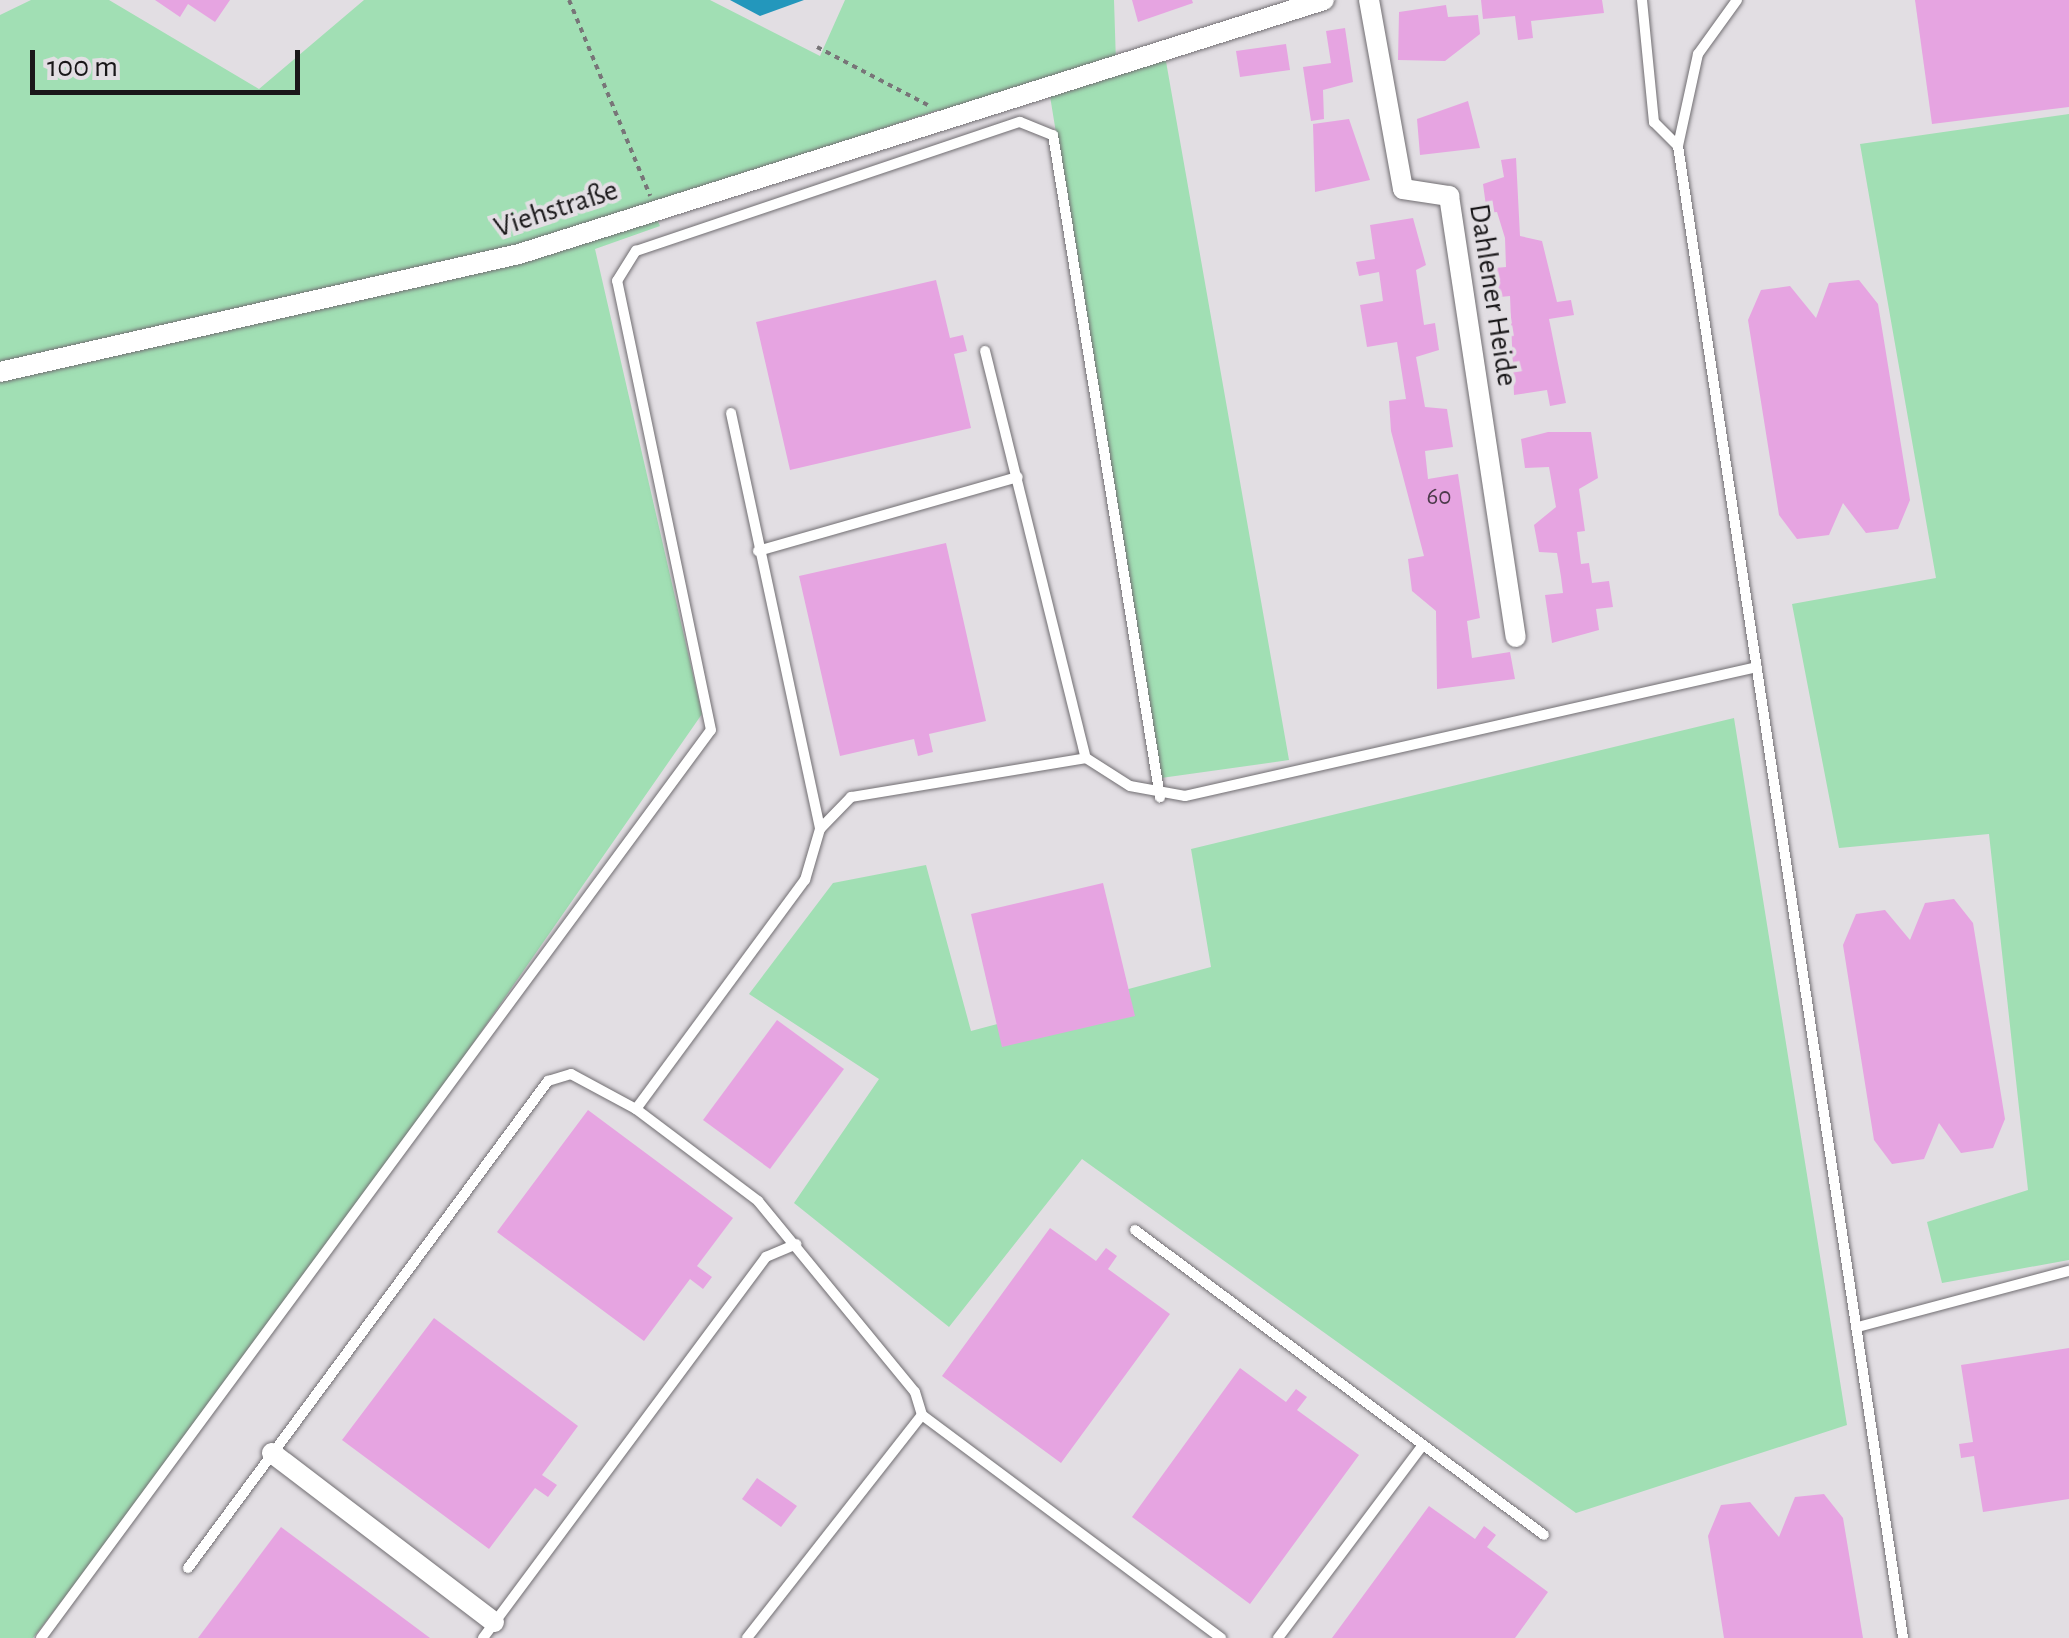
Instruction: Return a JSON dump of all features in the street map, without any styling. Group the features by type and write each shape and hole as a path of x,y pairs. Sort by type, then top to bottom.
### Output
{"street":[{"name":"Viehstraße","path":"0,372 380,290 655,209 1118,58 1324,0"},
{"name":"Dahlener Heide","path":"1369,0 1403,189 1449,196 1516,637"},
{"path":"272,1453 488,1630"}],"lane":[{"path":"1642,0 1654,122 1678,146"},
{"path":"1737,0 1698,54 1678,146 1903,1638"},
{"path":"41,1638 711,730 617,281 636,252 1020,122 1053,135 1160,797"},
{"path":"984,351 1086,758"},
{"path":"731,414 820,828"},
{"path":"758,550 1018,477"},
{"path":"636,1109 804,880 820,828 851,797 1086,758 1160,797 1757,667"},
{"path":"188,1568 548,1081 570,1074 636,1109 758,1201 915,1392 922,1415 1221,1638"},
{"path":"1135,1230 1544,1534"},
{"path":"488,1630 766,1256 796,1244"},
{"path":"1858,1327 2069,1271"},
{"path":"747,1638 922,1415"},
{"path":"1278,1638 1422,1446"}],"path":[{"path":"570,0 655,209"},
{"path":"817,47 938,110"}],"green space":[{"path":"31,0 109,0 259,89 364,0 710,0 820,56 845,0 1114,0 1116,63 1164,50 1289,760 1161,778 1050,96 967,123 938,110 651,206 660,226 595,249 702,714 287,1311 33,1638 0,1638 0,15"},
{"path":"2069,114 2069,1260 1942,1283 1927,1222 2028,1190 1989,834 1839,848 1792,604 1936,578 1860,144"},
{"path":"1734,718 1847,1425 1576,1513 1082,1159 949,1327 794,1203 879,1079 749,994 833,883 926,865 971,1031 1211,967 1191,849"}],"water":[{"path":"730,0 804,0 760,16"}],"building":[{"path":"155,0 230,0 215,22 188,4 180,17"},
{"path":"1132,0 1192,0 1193,3 1138,22"},
{"path":"1481,0 1602,0 1604,13 1531,21 1533,38 1518,40 1515,16 1483,19"},
{"path":"1915,0 2069,0 2069,107 1932,124"},
{"path":"1446,5 1448,17 1478,15 1480,34 1445,61 1398,60 1399,12"},
{"path":"1345,28 1353,82 1323,90 1324,119 1311,121 1303,67 1331,63 1326,31"},
{"path":"1286,44 1290,70 1240,77 1236,51"},
{"path":"1468,101 1480,148 1420,155 1417,119"},
{"path":"1349,119 1370,180 1315,192 1313,124"},
{"path":"1516,158 1520,236 1542,241 1557,302 1571,300 1574,315 1549,319 1566,403 1550,406 1547,390 1514,395 1510,296 1500,297 1495,268 1506,267 1505,238 1497,212 1487,213 1483,184 1504,177 1501,160"},
{"path":"1413,218 1426,265 1416,270 1424,325 1435,323 1439,350 1416,357 1425,407 1447,409 1453,447 1425,451 1428,479 1458,474 1480,618 1467,621 1472,658 1510,652 1515,679 1437,689 1436,611 1412,591 1408,559 1424,556 1391,431 1389,401 1406,399 1397,342 1367,347 1360,305 1383,301 1379,272 1359,276 1356,262 1375,259 1370,225"},
{"path":"936,280 950,338 963,335 967,351 954,354 971,428 790,470 756,322"},
{"path":"1859,280 1878,304 1910,500 1898,529 1866,533 1843,503 1829,535 1797,539 1779,515 1748,320 1761,290 1790,286 1816,318 1829,283"},
{"path":"1548,432 1591,432 1598,478 1579,489 1585,531 1577,532 1581,564 1589,563 1592,583 1609,581 1613,607 1596,609 1599,630 1552,643 1545,595 1563,593 1561,577 1557,553 1539,552 1534,525 1556,507 1549,467 1525,468 1521,439"},
{"path":"946,543 986,721 929,734 933,752 918,756 914,739 840,756 799,576"},
{"path":"1103,883 1135,1016 1002,1047 971,914"},
{"path":"1954,899 1973,923 2005,1119 1993,1148 1961,1153 1939,1123 1924,1159 1892,1164 1874,1140 1843,945 1856,914 1885,910 1910,940 1925,903"},
{"path":"777,1020 844,1069 770,1169 703,1120"},
{"path":"588,1110 733,1218 697,1266 712,1277 703,1289 690,1279 644,1341 497,1232"},
{"path":"1050,1228 1096,1261 1106,1248 1117,1256 1108,1269 1170,1314 1061,1463 942,1376"},
{"path":"434,1318 578,1426 542,1475 557,1485 548,1497 535,1488 489,1549 342,1440"},
{"path":"2069,1348 2069,1499 1983,1512 1974,1456 1961,1458 1959,1444 1973,1442 1961,1365"},
{"path":"1240,1368 1286,1402 1296,1389 1307,1397 1297,1410 1359,1455 1250,1604 1132,1517"},
{"path":"757,1478 797,1506 781,1527 742,1499"},
{"path":"1824,1494 1843,1518 1863,1638 1724,1638 1708,1536 1721,1505 1750,1502 1779,1537 1795,1497"},
{"path":"1429,1506 1475,1539 1484,1526 1496,1535 1487,1547 1548,1592 1515,1638 1332,1638"},
{"path":"281,1527 430,1638 198,1638"}]}
